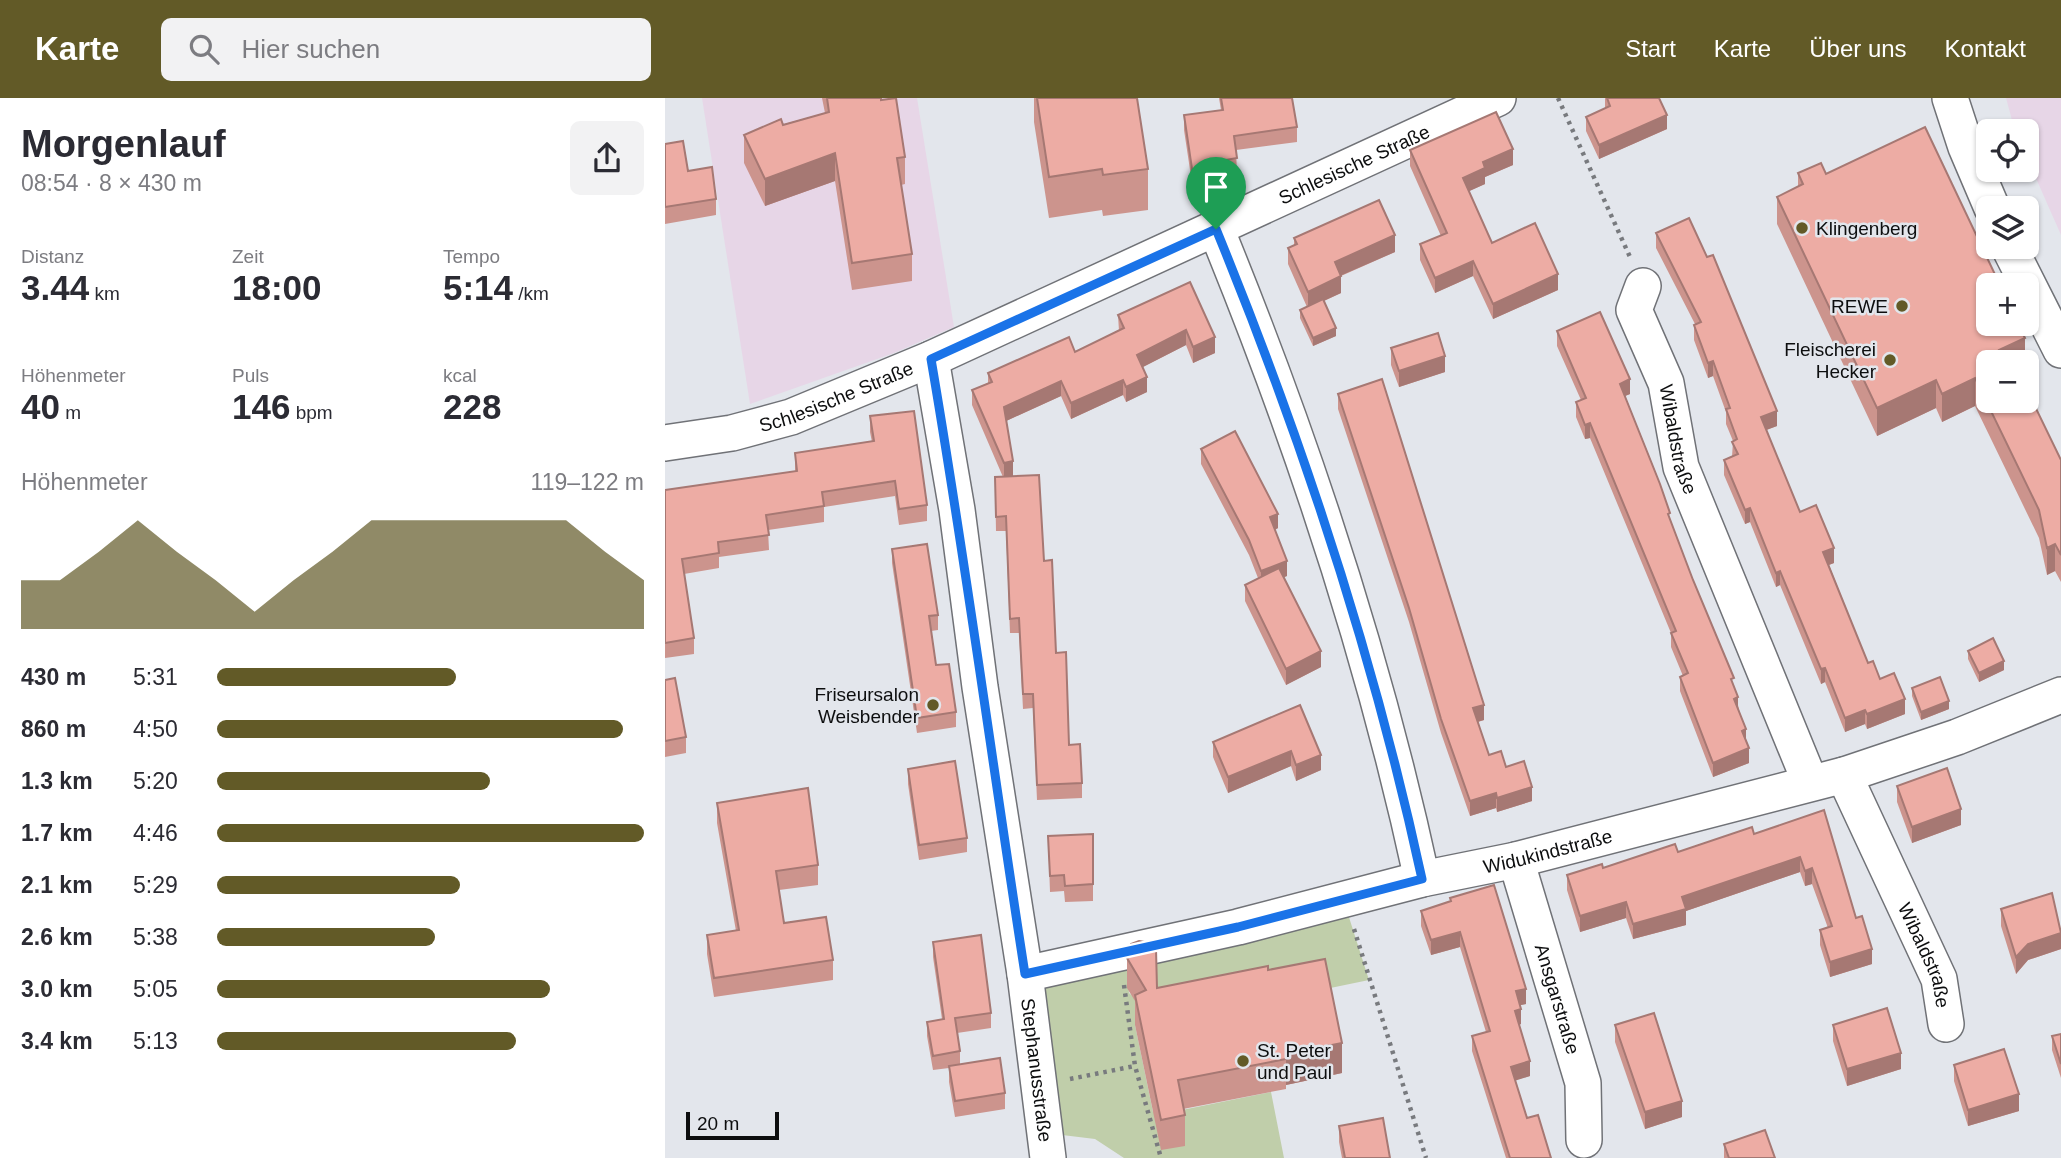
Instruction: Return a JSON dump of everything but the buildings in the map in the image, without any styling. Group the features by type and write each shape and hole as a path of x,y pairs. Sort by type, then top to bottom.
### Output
{"street":[{"name":"Schlesische Straße","path":"665,443 732,433 791,417 931,359 1498,98"},
{"path":"1949,98 1987,196"},
{"path":"1216,229 1274,369 1381,706 1422,879"},
{"path":"2015,259 2061,351"},
{"name":"Wibaldstraße","path":"1643,286 1634,310 1667,383 1681,467 1810,782"},
{"name":"Stephanusstraße","path":"931,359 957,510 980,688 1025,974 1048,1158"},
{"name":"Widukindstraße","path":"1025,974 1345,900 1422,879 1516,860 1844,775 1957,737 2061,695"},
{"name":"Wibaldstraße","path":"1844,775 1939,979 1946,1024"},
{"name":"Ansgarstraße","path":"1516,860 1583,1083 1584,1140"}],"path":[{"path":"1558,98 1643,286"},
{"path":"1345,900 1426,1158"},
{"path":"1124,988 1135,1066 1161,1158"},
{"path":"1038,1086 1135,1066"}],"shaded area":[{"path":"702,98 917,98 954,327 894,353 750,404"},
{"path":"2006,98 2061,98 2061,235 2038,182 2039,119 2012,119"}],"green space":[{"path":"1347,911 1369,980 1268,1001 1156,992 1156,982 1128,982 1129,993 1137,1000 1135,1025 1153,1112 1177,1111 1271,1092 1284,1158 1124,1158 1095,1139 1054,1134 1037,983"}],"place":[{"name":"Klingenberg","path":"1802,228"},
{"name":"REWE","path":"1902,306"},
{"name":"Fleischerei Hecker","path":"1890,360"},
{"name":"Friseursalon Weisbender","path":"933,705"},
{"name":"St. Peter und Paul","path":"1243,1061"}],"route":[{"path":"1216,229 1274,369 1381,706 1422,879 1238,927 1025,974 980,688 957,510 931,359 1216,229"}]}
